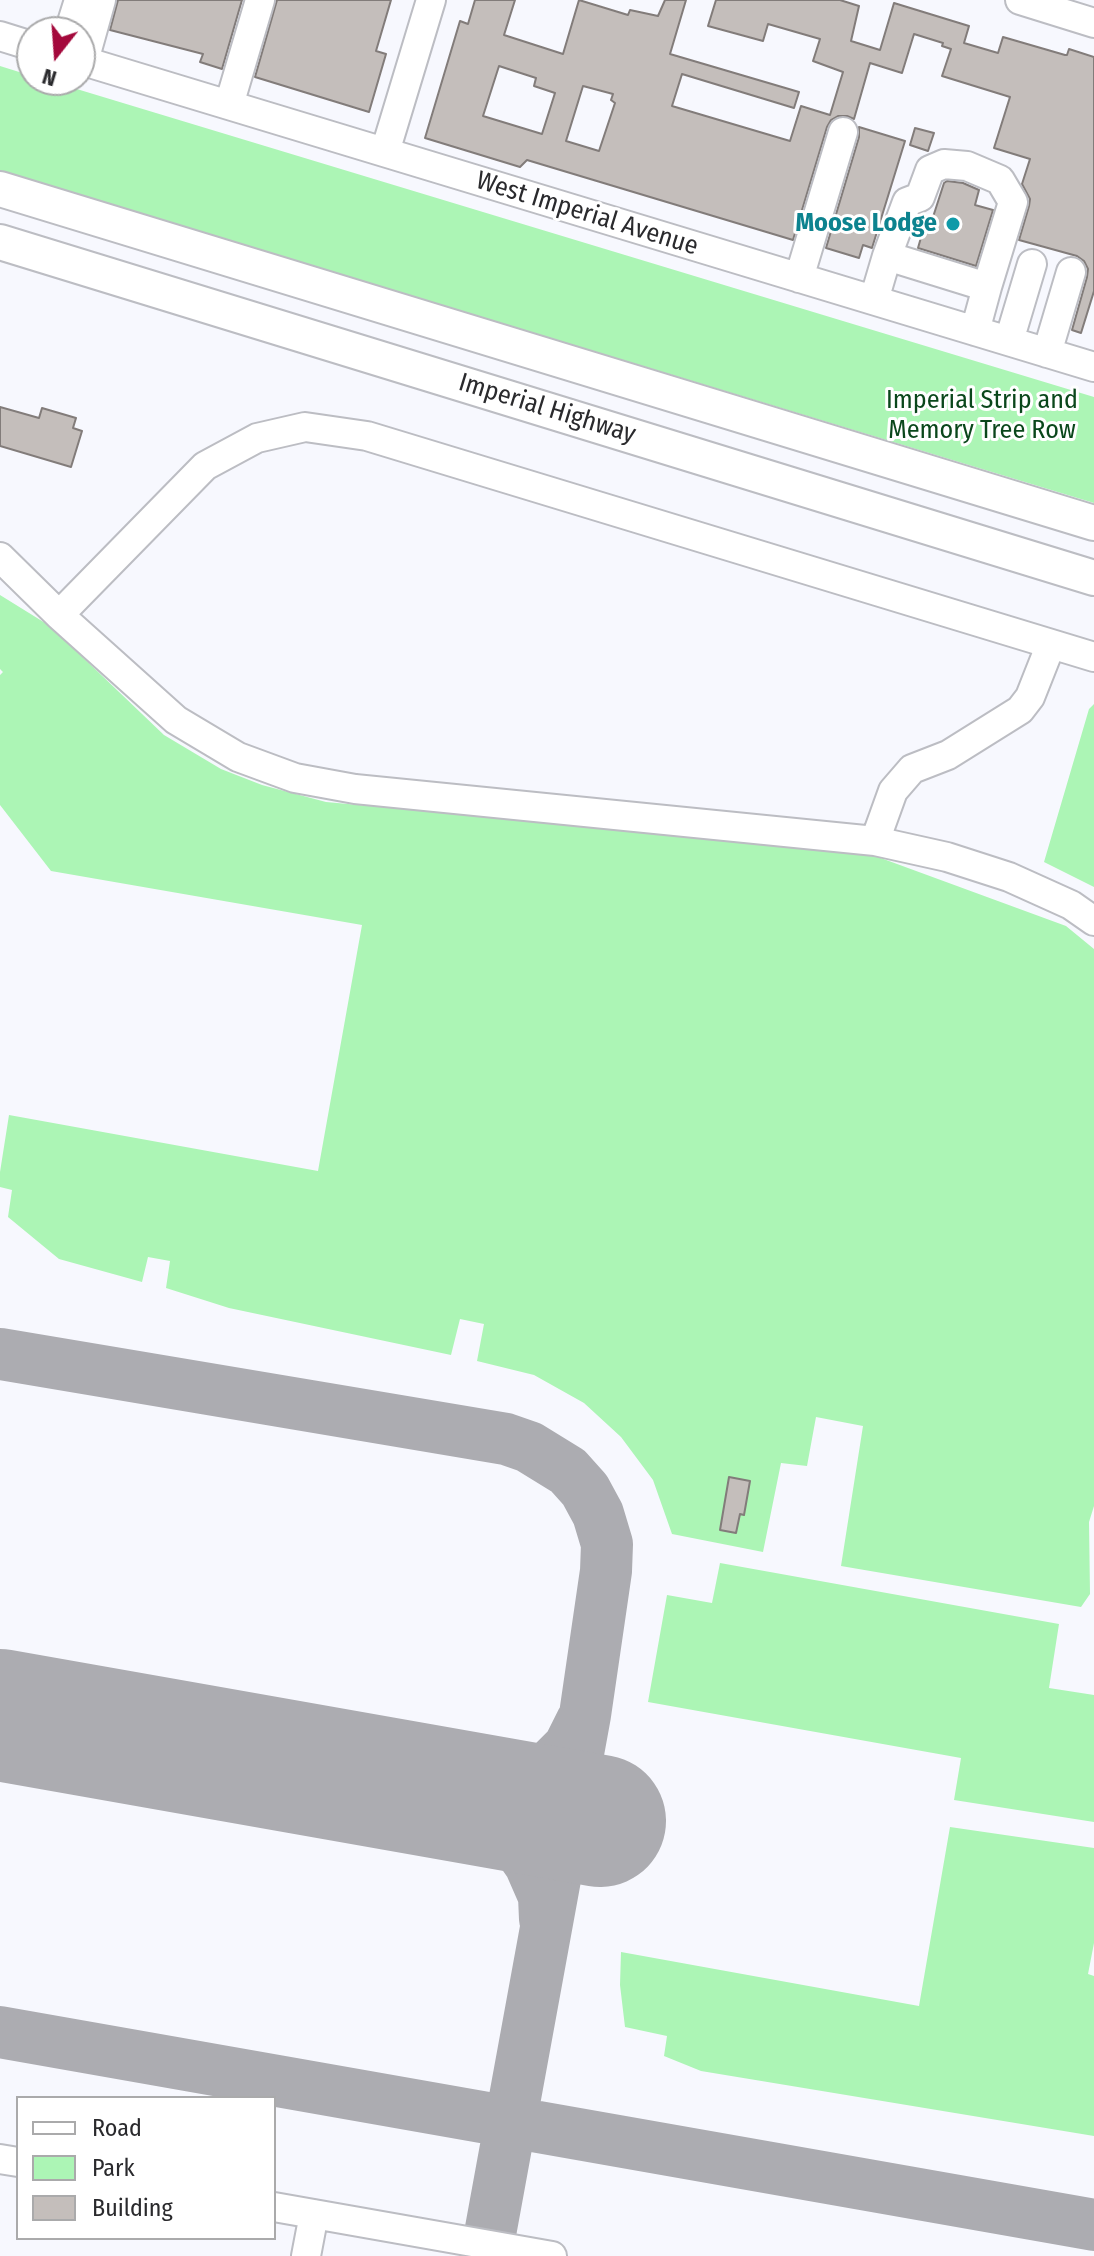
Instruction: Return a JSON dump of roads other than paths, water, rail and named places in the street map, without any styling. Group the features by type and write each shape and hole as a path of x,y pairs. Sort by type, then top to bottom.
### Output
{"main road":[{"name":"Imperial Highway","path":"0,189 1094,523"},
{"name":"Imperial Highway","path":"0,242 1094,578"}],"street":[{"path":"229,105 260,0"},
{"path":"385,152 431,0"},
{"path":"1020,0 1094,23"},
{"name":"West Imperial Avenue","path":"96,65 1094,367"},
{"path":"799,278 843,132"},
{"path":"874,300 907,202 920,197 930,170 944,164 967,166 1000,180 1013,202 975,331"},
{"path":"887,256 987,287"},
{"path":"1009,341 1032,264"},
{"path":"1047,353 1071,272"},
{"path":"59,615 205,466 257,438 305,427 367,436 1094,657"},
{"path":"0,557 59,615 176,720 238,757 295,778 355,789 875,841 947,857 1009,877 1071,905 1094,921"},
{"path":"875,841 893,791 912,769 948,755 1020,710 1030,697 1051,644"},
{"path":"276,2207 552,2256"},
{"path":"306,2256 314,2214"}],"place":[{"name":"Moose Lodge","path":"953,224"}],"park label":[{"name":"Imperial Strip and Memory Tree Row","path":"982,416"}]}
